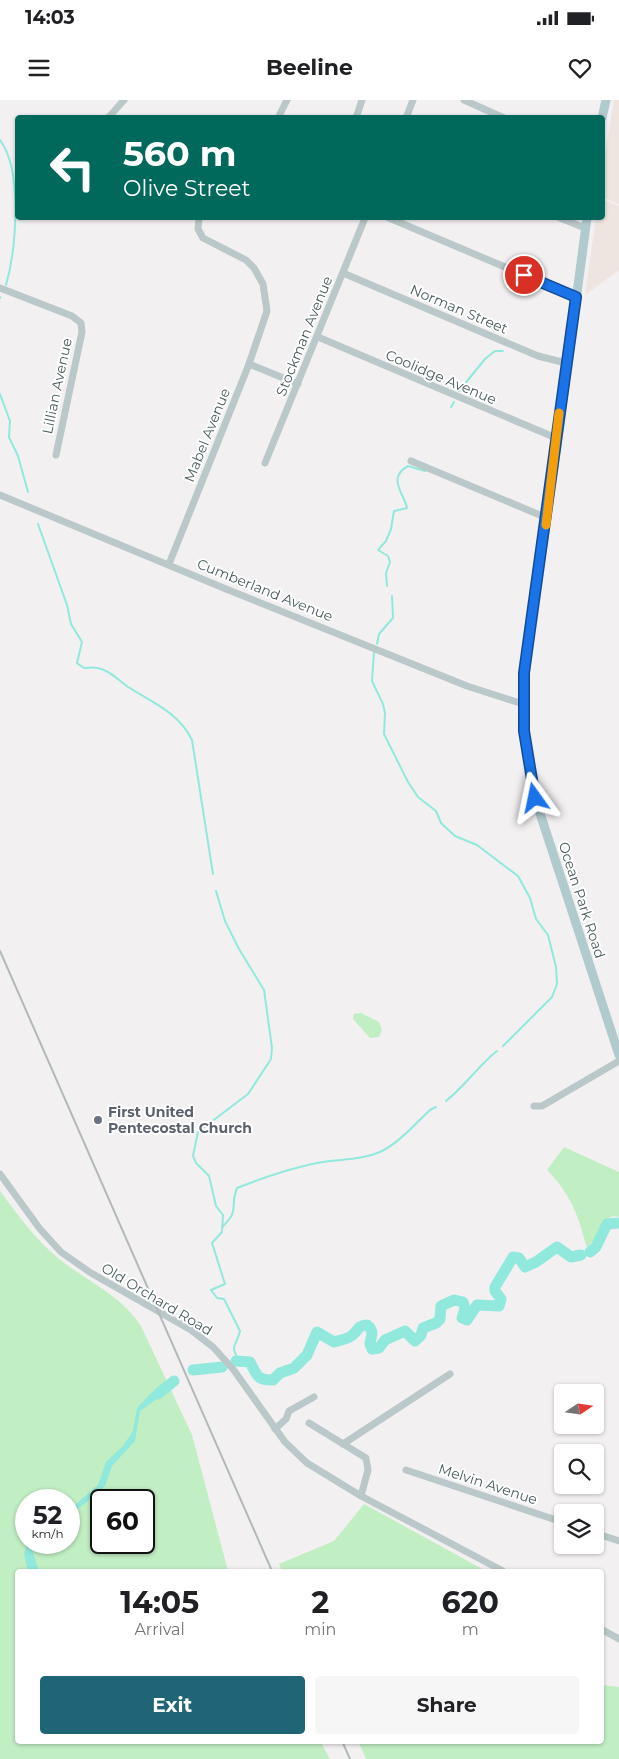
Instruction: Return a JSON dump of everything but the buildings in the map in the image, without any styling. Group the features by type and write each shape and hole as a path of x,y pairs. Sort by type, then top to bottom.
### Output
{"main road":[{"path":"603,115 606,100"},
{"name":"Ocean Park Road","path":"587,220 566,363 547,518 527,649 523,704 525,744 535,798 619,1055"}],"street":[{"path":"280,115 287,100"},
{"path":"357,115 362,100"},
{"path":"407,115 413,100"},
{"path":"464,100 497,115"},
{"path":"110,115 122,101"},
{"name":"Stockman Avenue","path":"266,463 364,220"},
{"path":"394,220 576,297"},
{"path":"565,220 586,228"},
{"name":"Mabel Avenue","path":"169,564 249,364 267,311 263,284 250,264 237,254 203,238 198,221"},
{"name":"Norman Street","path":"343,274 522,350 543,358 566,363"},
{"name":"Lillian Avenue","path":"0,288 72,316 81,323 82,332 56,454"},
{"name":"Coolidge Avenue","path":"318,337 556,438"},
{"path":"249,364 298,384"},
{"path":"411,462 547,518"},
{"name":"Cumberland Avenue","path":"0,495 467,686 523,704"},
{"path":"534,1106 542,1106 619,1061"},
{"name":"Old Orchard Road","path":"0,1174 40,1229 61,1252 91,1273 191,1330 213,1347 233,1369 275,1429 293,1450 308,1463 361,1496 498,1569"},
{"path":"343,1444 450,1374"},
{"path":"275,1429 286,1419 289,1411 314,1398"},
{"path":"309,1423 368,1460 368,1470 361,1496"},
{"name":"Melvin Avenue","path":"406,1470 554,1519"},
{"path":"604,1536 619,1541"},
{"path":"604,1631 619,1639"}],"shaded area":[{"path":"614,100 619,100 619,204 605,198 605,154"},
{"path":"605,201 619,206 619,270 585,295 596,220 605,220"},
{"path":"361,1013 379,1022 382,1030 379,1037 370,1038 353,1019 354,1014"},
{"path":"564,1147 619,1172 619,1217 613,1216 603,1221 597,1237 587,1248 573,1206 556,1179 547,1170"},
{"path":"0,1191 27,1226 50,1251 124,1306 141,1326 192,1435 227,1569 15,1569 15,1744 322,1744 330,1759 0,1759"},
{"path":"168,1384 171,1389 140,1411 135,1441 112,1466 105,1486 102,1489 93,1489 98,1485 106,1462 123,1446 133,1431 137,1408 151,1393"},
{"path":"90,1492 90,1499 80,1508 80,1501"},
{"path":"364,1504 482,1569 281,1569 279,1564 334,1541"},
{"path":"24,1554 33,1554 38,1569 28,1569"},
{"path":"604,1685 619,1687 619,1759 366,1759 359,1744 604,1744"}],"waterway":[{"path":"0,140 7,153 15,190 15,232 6,285"},
{"path":"459,391 485,359 495,351 503,351"},
{"path":"0,394 10,421 9,437 18,456 28,492"},
{"path":"451,407 454,402"},
{"path":"387,586 386,573 390,562 388,556 378,550 386,541 391,529 394,511 407,508 398,487 398,476 408,466 425,471"},
{"path":"38,524 67,605 71,624 82,642 77,663 84,668 106,671 164,709 180,722 192,740 213,874"},
{"path":"377,644 379,634 393,618 392,596"},
{"path":"374,652 372,681 383,704 385,713 384,734 408,782 418,797 436,811 441,823 455,836 477,845 518,876 530,898 536,919 548,935 556,967 557,984 552,997 503,1046"},
{"path":"216,891 225,921 239,949 264,990 272,1048 271,1059 248,1094 198,1132 193,1156 196,1163 209,1176 216,1206 223,1215 222,1232 212,1243 225,1284 211,1290 217,1298 224,1299 240,1331 234,1346 236,1356 240,1361"},
{"path":"446,1101 497,1051"},
{"path":"222,1227 233,1212 237,1188 301,1167 373,1155 387,1148 430,1110 436,1107"},
{"path":"590,1252 596,1247 607,1224 619,1223"},
{"path":"236,1361 250,1362 260,1378 273,1380 280,1373 294,1368 307,1355 317,1332 334,1342 349,1337 359,1327 367,1325 372,1332 370,1344 372,1349 379,1348 385,1340 405,1331 415,1341 421,1335 423,1328 436,1323 440,1319 441,1306 454,1300 463,1302 465,1309 462,1318 467,1320 477,1305 499,1306 501,1299 495,1291 495,1287 513,1257 519,1258 525,1267 536,1262 557,1247 571,1257 581,1255"},
{"path":"193,1370 222,1367"},
{"path":"158,1394 174,1381"}],"railway":[{"path":"0,951 271,1569"},
{"path":"343,1744 350,1759"}],"slow traffic":[{"path":"546,525 559,413"}],"place":[{"name":"First United Pentecostal Church","path":"98,1120"}],"route":[{"path":"524,275 576,297 547,518 537,574 524,673 524,731 535,798"}]}
